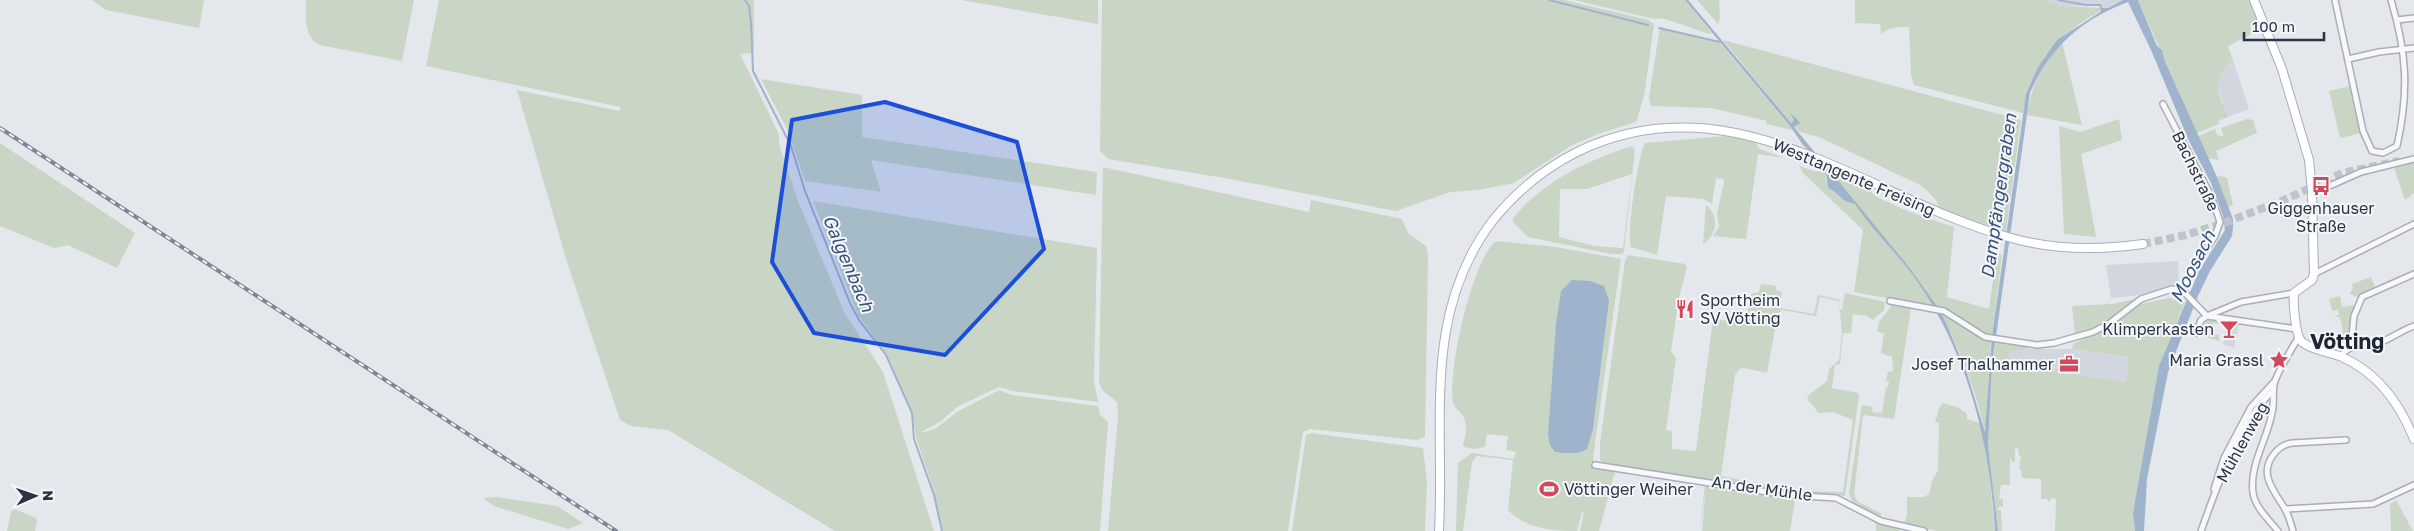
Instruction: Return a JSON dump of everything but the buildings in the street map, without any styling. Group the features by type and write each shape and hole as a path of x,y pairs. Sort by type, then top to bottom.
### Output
{"main road":[{"path":"2254,0 2280,64 2307,152 2312,191 2314,274 2312,280 2294,293 2298,333 2307,345 2340,357 2370,374 2391,395 2402,410 2414,439"},
{"name":"Westtangente Freising","path":"1439,531 1439,398 1444,335 1452,300 1466,265 1480,239 1499,214 1520,191 1546,170 1586,148 1617,136 1641,130 1683,127 1731,131 1808,154 1939,213 2016,240 2068,248 2110,248 2143,244"}],"street":[{"path":"2335,0 2367,142 2372,150 2383,154 2397,146 2405,109 2403,48 2391,0"},
{"path":"2397,20 2414,18"},
{"path":"2348,59 2403,48 2414,48"},
{"name":"Bachstraße","path":"2162,104 2211,196 2220,222 2215,236 2194,265 2184,293"},
{"path":"2312,191 2322,190 2361,172 2414,159"},
{"path":"2314,274 2414,224"},
{"path":"2351,348 2354,316 2362,297 2414,274"},
{"path":"1890,301 1944,311 1985,337 2037,345 2070,339 2099,329 2141,299 2172,289 2184,293 2206,315 2298,333 2273,390 2273,408 2258,451 2253,492 2259,507 2278,531"},
{"path":"2196,333 2201,320 2206,315 2241,302 2294,293"},
{"path":"2340,357 2344,351 2351,348 2380,342 2414,326"},
{"name":"Mühlenweg","path":"2214,495 2218,472 2251,407 2276,380"},
{"name":"Mühlenweg","path":"2201,531 2227,463 2253,416 2265,397 2273,390"},
{"path":"2293,531 2284,508 2267,476 2269,465 2276,450 2285,444 2292,443 2346,440"},
{"name":"An der Mühle","path":"1595,465 1787,495 1836,498 1881,521 1924,531"},
{"path":"2284,508 2373,504 2414,485"}],"highlighted area":[{"path":"885,102 1017,142 1044,249 945,355 814,333 772,262 792,120"}],"shaded area":[{"path":"2046,0 2123,0 2105,9 2099,6 2060,6"},
{"path":"2233,60 2249,109 2228,117 2217,86 2217,79"},
{"path":"2178,261 2179,284 2140,295 2111,298 2106,265"},
{"path":"2227,321 2239,324 2234,348 2223,344"},
{"name":"Josef Thalhammer","path":"2020,349 2069,349 2129,357 2126,382 2013,365 2007,362 2009,353"}],"green space":[{"path":"92,0 204,0 199,28 106,10"},
{"path":"306,0 414,0 402,61 320,45 311,37 308,31"},
{"path":"439,0 754,0 754,53 740,54 779,134 779,144 798,201 844,312 883,372 934,531 835,531 668,430 631,426 620,420 567,262 517,90 620,111 620,107 426,66"},
{"path":"961,0 1098,0 1098,24"},
{"path":"1102,0 1564,0 1649,20 1654,25 1644,96 1636,122 1572,145 1514,183 1478,190 1450,192 1396,211 1230,179 1108,159 1100,151"},
{"path":"1574,0 1685,0 1712,34 1665,19 1654,19"},
{"path":"1697,0 1719,0 1720,18 1718,24"},
{"path":"1855,0 2046,0 2060,6 2102,8 2058,41 2048,53 2033,79 2023,113 1914,85 1911,75 1909,27 1897,27 1881,34 1880,24 1855,23"},
{"path":"2138,0 2250,0 2261,27 2257,28 2258,31 2228,46 2233,60 2221,75 2218,87 2228,117 2218,121 2219,124 2197,133"},
{"path":"1660,27 1720,43 1793,130 1766,124 1767,121 1711,108 1651,106 1649,97"},
{"path":"1723,40 2021,120 2006,231 1940,209 1936,200 1922,186 1819,137 1800,132 1794,127 1800,123 1790,116 1795,120 1791,123"},
{"path":"2062,42 2082,125 2027,115 2031,94 2038,76"},
{"path":"761,79 862,95 862,137 1097,172 1096,195 871,160 881,192 805,181 787,129"},
{"path":"2350,86 2361,133 2340,138 2329,91"},
{"path":"2119,119 2122,140 2081,154 2096,237 2064,234 2059,126 2080,132"},
{"path":"2247,119 2253,120 2257,133 2216,151 2219,160 2208,158 2198,136 2215,129 2217,135 2224,137 2221,128"},
{"path":"1726,136 1754,140 1760,149 1784,158 1758,154 1746,239 1713,236 1719,227 1717,213 1724,182 1723,179 1716,178 1712,204 1704,199 1666,196 1657,255 1631,247 1630,228 1634,195 1639,163 1645,143"},
{"path":"0,143 135,233 117,268 68,245 54,248 0,226"},
{"path":"1631,146 1635,149 1624,251 1622,254 1611,254 1528,237 1513,222 1513,218 1525,205 1552,183 1582,166","holes":["1632,174 1623,248 1594,246 1559,237 1560,189 1587,189"]},
{"path":"2414,162 2414,193 2405,200 2394,168"},
{"path":"1818,164 1826,170 1826,180 1829,187 1835,194 1855,204 1916,279 1934,307 1854,292 1863,230 1803,173 1799,166 1817,172"},
{"path":"1103,167 1309,212 1311,200 1402,219 1408,233 1426,246 1428,256 1425,437 1417,440 1310,429 1303,432 1288,531 1108,531 1118,416 1117,402 1102,390 1099,382"},
{"path":"1826,167 1861,183 1877,197 1907,211 1954,227 1947,297 1989,309 1997,253 2002,255 1992,336 1979,332 1950,311 1937,306 1909,267"},
{"path":"2217,177 2227,178 2233,205 2228,207"},
{"path":"813,201 1097,248 1094,381 1098,402 1013,391 999,387 957,407 941,421 920,433 935,429 957,412 999,390 1012,395 1098,406 1100,415 1108,422 1100,531 943,531 933,488 917,441 911,408 887,355 858,315"},
{"path":"1706,205 1713,214 1715,225 1711,236 1703,244"},
{"path":"1496,241 1556,247 1621,259 1593,458 1596,466 1702,484 1615,471 1599,531 1580,531 1584,513 1582,512 1577,531 1540,528 1523,521 1508,510 1513,460 1477,456 1472,462 1463,531 1456,531 1458,463 1472,453 1514,459 1516,452 1506,450 1508,436 1487,434 1485,447 1475,449 1464,447 1466,423 1453,403 1454,368 1463,317 1478,270 1487,252"},
{"path":"1628,255 1685,264 1687,268 1679,297 1671,351 1676,358 1666,430 1672,431 1672,449 1696,451 1713,319 1745,323 1751,294 1759,292 1761,284 1776,286 1776,290 1782,292 1779,308 1814,314 1818,295 1840,300 1839,305 1839,301 1820,297 1816,316 1782,310 1778,313 1767,373 1744,368 1739,369 1735,375 1721,476 1797,491 1843,492 1853,420 1833,412 1819,413 1807,399 1809,395 1827,381 1829,369 1839,360 1842,333 1840,309 1842,310 1845,293 1885,302 1884,310 1873,320 1867,316 1853,314 1851,333 1843,333 1840,364 1835,365 1832,388 1858,393 1859,395 1845,496 1790,493 1728,481 1602,464 1600,460 1600,443 1625,261"},
{"path":"2371,277 2375,288 2363,293 2359,298 2350,294 2353,288 2352,284"},
{"path":"2340,296 2342,307 2356,305 2349,344 2345,346 2341,321 2339,317 2333,316 2339,315 2338,310 2332,311 2329,299"},
{"path":"2169,298 2185,302 2166,350 2156,388 2133,513 2135,531 2055,531 2056,499 2052,498 2049,502 2047,499 2041,499 2041,479 2022,478 2021,469 2019,469 2021,456 2019,456 2018,448 2015,449 2015,462 2012,462 2010,457 2010,485 2001,485 1999,499 2003,499 2003,507 1998,507 1998,510 2001,510 2002,531 1998,531 1988,445 1992,365 1996,342 2032,347 2009,353 2007,362 2013,365 2126,382 2129,357 2072,349 2073,344 2111,325 2141,304"},
{"path":"2136,299 2107,320 2075,335 2072,306 2112,304"},
{"path":"1893,304 1911,308 1894,419 1863,415 1854,495 1858,502 1881,513 1881,519 1853,503 1849,493 1862,405 1873,407 1872,412 1882,413 1886,387 1888,387 1889,381 1886,381 1888,372 1893,371 1892,357 1881,353 1884,333 1877,332 1879,322"},
{"path":"1941,314 1953,318 1978,335 1991,341 1986,435 1968,373"},
{"path":"2208,320 2221,321 2220,324 2213,323 2211,333 2219,335 2219,341 2199,335 2201,326"},
{"path":"1943,403 1959,408 1967,414 1967,419 1980,423 1986,443 1995,531 1937,531 1904,524 1907,515 1907,497 1924,497 1929,494 1932,481 1938,470 1939,423 1935,422 1940,406"},
{"path":"1311,433 1423,448 1427,482 1425,531 1292,531 1306,435"},
{"path":"1705,484 1801,499 1795,500 1790,531 1702,531 1706,488 1700,531"},
{"path":"496,497 557,506 583,523 568,529 494,506 483,498"},
{"path":"1816,497 1831,500 1801,499"},
{"path":"1831,500 1850,505 1878,523 1899,527 1899,531 1876,531 1876,524 1868,517 1848,506"},
{"path":"2396,500 2413,531 2391,531 2390,504"},
{"path":"12,508 36,518 35,531 7,531"}],"water":[{"path":"1685,0 1688,0 1791,123 1794,120 1790,113 1796,118 1800,123 1794,127 1909,267 1937,306 1967,373 1985,432 1992,336 2026,94 2038,67 2057,40 2100,12 2102,8 2108,8 2123,0 2138,0 2157,46 2162,50 2164,59 2217,177 2233,219 2232,236 2210,271 2198,296 2168,372 2147,479 2144,531 2135,531 2133,513 2159,366 2199,271 2225,230 2223,216 2211,183 2189,141 2151,50 2128,2 2096,17 2069,37 2047,62 2030,93 1992,365 1988,445 1998,531 1995,531 1988,465 1982,432 1963,369 1935,309 1910,271 1855,204 1845,201 1828,187 1825,167 1803,145 1790,126"},
{"name":"Vöttinger Weiher","path":"1572,280 1590,281 1604,286 1609,300 1593,429 1587,449 1576,453 1568,453 1555,452 1550,445 1548,435 1556,324 1561,291"}],"waterway":[{"name":"Galgenbach","path":"745,0 749,6 751,23 753,71 791,146 805,191 850,303 859,320 886,355 912,413 914,439 934,495 942,531"},
{"path":"1549,0 1648,25"},
{"path":"2058,0 2086,5 2100,5 2102,10"},
{"path":"1659,28 1720,42"}],"tunnel":[{"path":"2143,244 2186,235 2224,223 2284,200 2342,173 2399,161"}],"railway":[{"path":"0,128 616,531"}],"place":[{"name":"Giggenhauser Straße","path":"2321,186"},
{"name":"Sportheim SV Vötting","path":"1685,309"},
{"name":"Klimperkasten","path":"2229,329"},
{"name":"Maria Grassl","path":"2279,360"},
{"name":"Josef Thalhammer","path":"2069,364"},
{"name":"Vöttinger Weiher","path":"1549,489"}],"district":[{"name":"Vötting","path":"2347,341"}],"water label":[{"name":"Dampfängergraben","path":"1998,196"},
{"name":"Moosach","path":"2192,266"}]}
